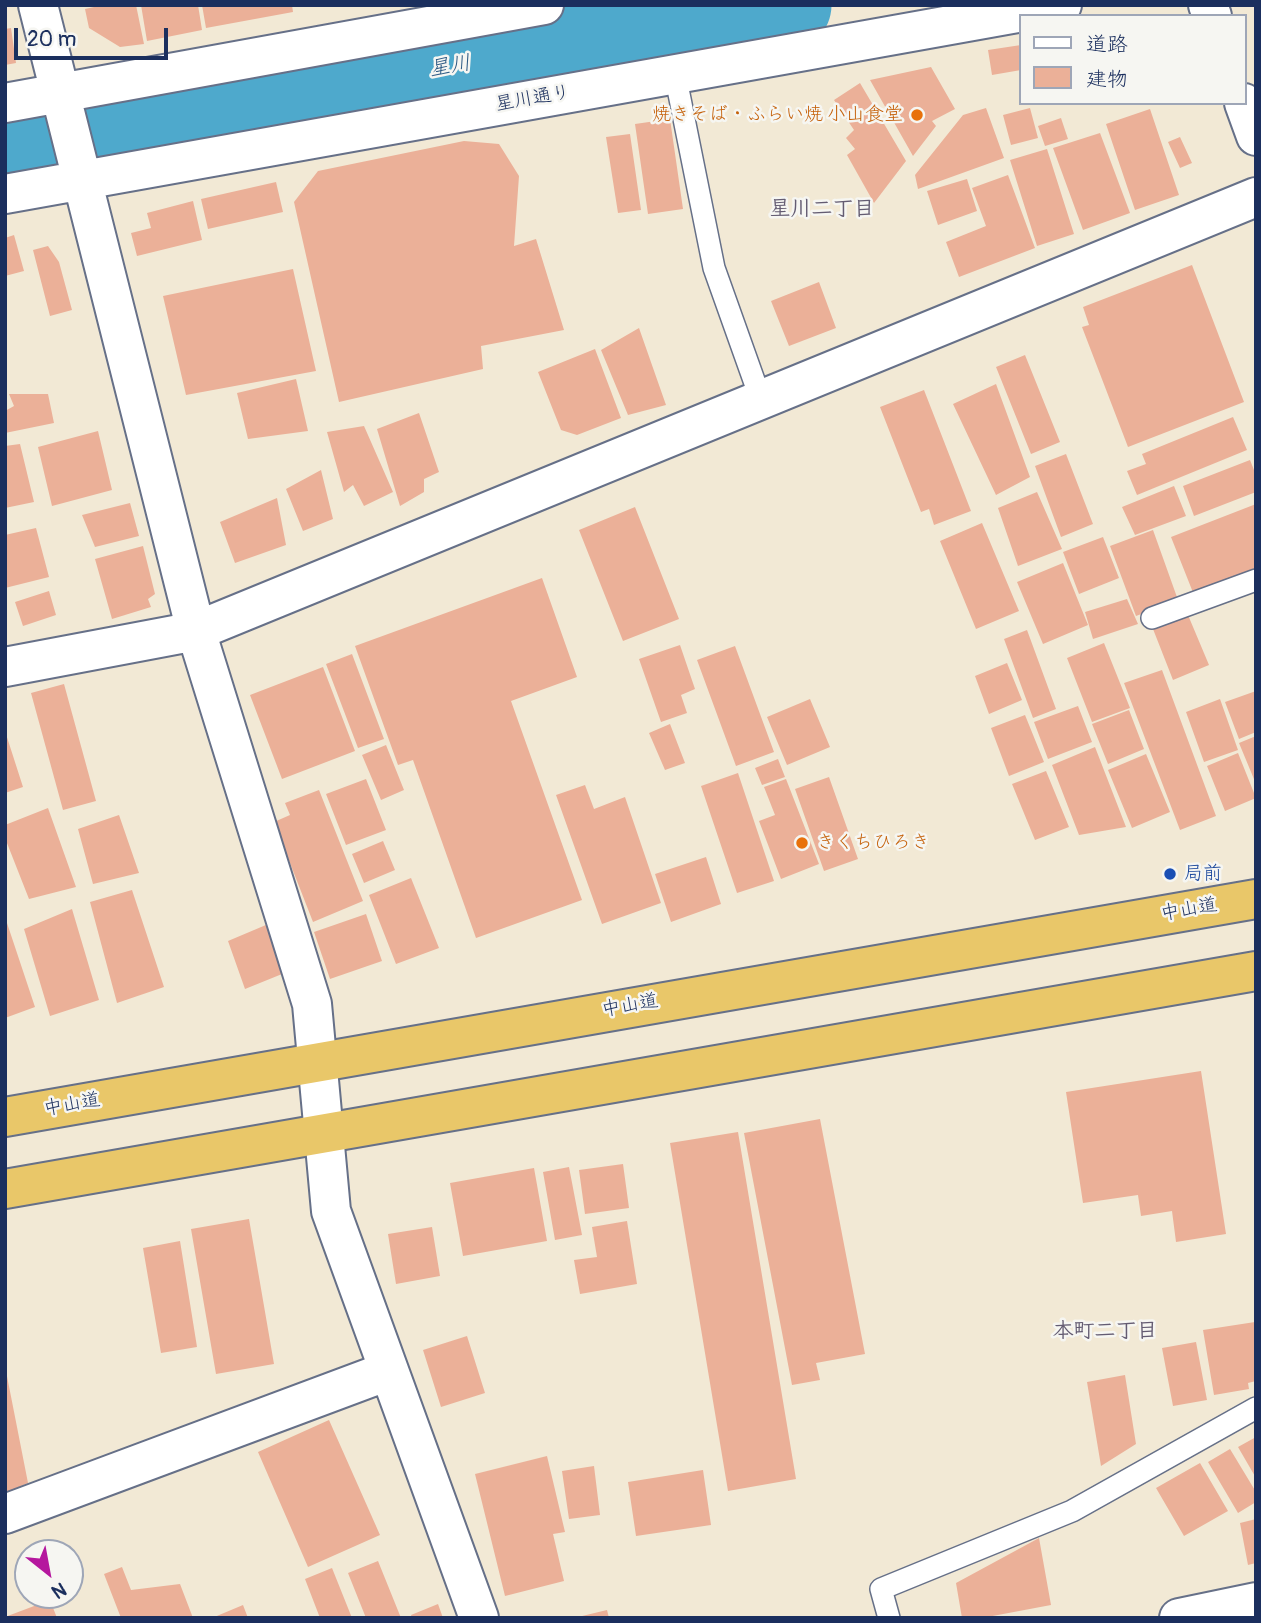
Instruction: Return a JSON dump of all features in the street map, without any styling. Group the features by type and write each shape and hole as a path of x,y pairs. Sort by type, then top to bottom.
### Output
{"highway":[{"name":"中山道","path":"5,1117 318,1060 1256,899"},
{"path":"5,1189 1256,971"}],"street":[{"path":"38,5 80,180 196,631 312,1004 331,1210 479,1618"},
{"path":"5,103 544,5"},
{"name":"星川通り","path":"5,194 1062,5"},
{"path":"1245,105 1256,136"},
{"path":"5,667 196,631 1256,197"},
{"path":"5,1514 388,1371"},
{"path":"1179,1618 1256,1602"}],"lane":[{"path":"675,74 714,268 761,400"},
{"path":"1152,618 1256,580"},
{"path":"890,1618 881,1589 1072,1511 1256,1408"}],"building":[{"path":"103,5 136,5 144,44 120,47 89,28 85,9"},
{"path":"141,5 198,5 202,30 147,41"},
{"path":"202,5 292,5 293,12 206,28"},
{"path":"11,28 16,63 5,65 5,29"},
{"path":"1020,45 1020,70 992,75 988,50"},
{"name":"焼きそば・ふらい焼 小山食堂","path":"931,67 955,109 932,121 936,126 913,156 870,80"},
{"path":"860,83 906,161 874,203 847,155 855,149 846,138 854,130 834,100"},
{"path":"986,108 1004,158 918,189 915,175 963,115"},
{"path":"1030,108 1038,138 1011,145 1003,115"},
{"path":"1150,109 1179,195 1135,210 1106,124"},
{"path":"1061,118 1068,139 1045,146 1038,126"},
{"path":"670,119 683,209 648,214 635,124"},
{"path":"1100,133 1130,213 1083,230 1053,148"},
{"path":"630,134 641,210 618,213 606,137"},
{"path":"1180,137 1192,163 1180,168 1168,142"},
{"path":"464,141 499,144 519,176 514,246 536,239 564,330 481,346 483,369 339,402 294,202 318,171"},
{"path":"1047,149 1074,234 1037,246 1010,160"},
{"path":"1008,175 1035,248 959,277 946,242 986,226 972,188"},
{"path":"967,179 977,211 938,225 927,191"},
{"path":"276,182 283,212 208,229 201,199"},
{"path":"193,201 202,240 137,256 131,233 151,228 147,213"},
{"path":"14,235 24,271 5,276 5,238"},
{"path":"48,246 59,262 72,310 50,316 33,250"},
{"path":"1192,265 1244,402 1128,447 1082,327 1089,325 1083,307"},
{"path":"293,269 316,371 186,395 163,296"},
{"path":"819,282 836,328 789,346 771,301"},
{"path":"639,328 666,405 628,415 601,350"},
{"path":"595,349 621,418 577,435 561,430 538,372"},
{"path":"1025,355 1060,442 1031,454 996,367"},
{"path":"296,379 308,431 248,439 237,393"},
{"path":"996,384 1030,477 996,495 953,404"},
{"path":"924,390 971,511 934,525 929,509 921,512 880,407"},
{"path":"9,394 48,394 54,423 5,433 5,411 14,406"},
{"path":"419,413 439,472 424,479 424,492 400,506 377,429"},
{"path":"1233,417 1247,450 1137,495 1127,471 1146,464 1142,454"},
{"path":"364,426 393,492 364,506 353,485 344,492 327,432"},
{"path":"98,431 112,490 52,506 38,447"},
{"path":"20,444 34,502 5,508 5,446"},
{"path":"1066,454 1093,524 1061,537 1035,466"},
{"path":"1250,460 1256,475 1256,492 1194,516 1183,486"},
{"path":"321,470 333,519 303,531 286,489"},
{"path":"1174,486 1186,516 1135,535 1122,507"},
{"path":"1037,492 1062,549 1018,566 998,508"},
{"path":"277,498 286,545 235,563 220,522"},
{"path":"130,503 139,536 95,547 82,515"},
{"path":"1256,504 1256,571 1194,595 1171,537"},
{"path":"635,507 679,619 623,641 579,530"},
{"path":"982,523 1019,611 976,629 940,541"},
{"path":"36,528 49,577 5,588 5,535"},
{"path":"1153,530 1178,600 1136,616 1110,546"},
{"path":"1103,537 1119,578 1079,594 1063,552"},
{"path":"143,546 155,594 148,599 151,607 112,619 95,559"},
{"path":"1063,563 1088,625 1043,644 1017,582"},
{"path":"542,578 577,677 511,701 582,900 476,938 413,760 398,765 355,646"},
{"path":"49,591 56,615 23,626 15,602"},
{"path":"1127,599 1138,624 1093,639 1085,612"},
{"path":"1188,615 1209,665 1173,680 1153,629"},
{"path":"1027,630 1056,709 1033,718 1004,639"},
{"path":"1104,643 1130,708 1092,722 1067,658"},
{"path":"680,645 695,689 681,695 687,713 661,722 639,659"},
{"path":"735,646 774,752 736,766 697,660"},
{"path":"352,654 384,739 358,748 326,664"},
{"path":"1007,663 1022,700 989,714 975,676"},
{"path":"323,667 355,751 282,779 250,695"},
{"path":"1162,670 1216,816 1180,830 1124,683"},
{"path":"64,684 96,801 63,810 31,693"},
{"path":"1256,691 1256,732 1239,739 1225,702"},
{"path":"810,699 830,747 787,765 767,717"},
{"path":"1220,699 1238,750 1204,762 1186,712"},
{"path":"1078,706 1092,742 1048,759 1034,722"},
{"path":"1129,710 1144,749 1108,764 1092,724"},
{"path":"1025,715 1044,762 1009,776 991,728"},
{"path":"670,724 685,763 665,770 649,733"},
{"path":"5,731 23,787 5,793"},
{"path":"1256,736 1256,784 1239,743"},
{"path":"386,745 404,790 381,800 362,755"},
{"path":"1095,747 1126,827 1079,835 1052,765"},
{"path":"1238,753 1256,798 1225,811 1207,766"},
{"path":"1146,754 1170,812 1132,828 1108,770"},
{"path":"778,759 785,777 762,785 755,768"},
{"path":"1046,771 1069,827 1035,840 1012,784"},
{"path":"738,773 774,881 737,893 701,786"},
{"path":"829,777 858,859 824,871 795,789"},
{"path":"366,779 386,830 346,845 326,794"},
{"path":"786,779 819,864 781,879 759,821 775,815 764,787"},
{"path":"585,785 594,809 625,797 661,903 602,924 556,795"},
{"path":"319,790 363,901 313,922 274,822 290,815 285,803"},
{"path":"48,808 76,887 29,899 5,838 5,825"},
{"path":"119,815 139,873 93,884 78,829"},
{"path":"383,841 395,870 364,883 352,854"},
{"path":"706,857 721,904 671,922 655,874"},
{"path":"411,878 439,948 396,964 369,895"},
{"path":"132,890 164,987 117,1003 90,902"},
{"path":"72,909 99,1000 50,1016 24,929"},
{"path":"366,914 382,961 330,979 314,932"},
{"path":"5,917 35,1007 5,1018"},
{"path":"273,922 287,972 245,989 228,941"},
{"path":"1201,1071 1226,1234 1176,1242 1172,1211 1141,1216 1138,1195 1083,1203 1066,1092"},
{"path":"820,1119 865,1354 816,1363 820,1380 792,1385 744,1133"},
{"path":"738,1132 796,1479 728,1491 670,1143"},
{"path":"623,1164 629,1208 585,1214 579,1170"},
{"path":"569,1167 582,1235 555,1240 543,1172"},
{"path":"534,1168 547,1241 463,1256 450,1183"},
{"path":"249,1219 274,1364 216,1374 191,1229"},
{"path":"627,1221 637,1284 580,1294 574,1260 597,1257 592,1227"},
{"path":"432,1227 440,1276 396,1284 388,1234"},
{"path":"180,1241 197,1347 161,1353 143,1248"},
{"path":"1255,1322 1256,1381 1248,1383 1249,1389 1214,1395 1203,1330"},
{"path":"467,1336 485,1393 441,1407 423,1350"},
{"path":"1196,1342 1207,1400 1173,1406 1162,1348"},
{"path":"5,1366 28,1483 5,1493"},
{"path":"1125,1375 1136,1444 1101,1466 1087,1382"},
{"path":"329,1420 380,1535 308,1567 258,1452"},
{"path":"1256,1437 1256,1478 1238,1447"},
{"path":"1230,1449 1256,1492 1256,1502 1238,1513 1208,1462"},
{"path":"547,1456 565,1532 553,1534 564,1581 505,1596 475,1474"},
{"path":"1200,1463 1228,1511 1184,1536 1156,1488"},
{"path":"594,1466 600,1515 569,1519 562,1471"},
{"path":"703,1470 711,1525 636,1536 628,1482"},
{"path":"1256,1519 1256,1563 1248,1565 1240,1523"},
{"path":"1039,1538 1051,1605 982,1618 962,1618 956,1583"},
{"path":"378,1561 401,1618 366,1618 348,1573"},
{"path":"122,1567 131,1590 180,1584 193,1618 121,1618 104,1574"},
{"path":"332,1568 352,1618 320,1618 305,1579"},
{"path":"438,1604 443,1618 412,1618 411,1615"},
{"path":"243,1605 248,1618 212,1618"},
{"path":"26,1609 54,1609 57,1618 5,1618"},
{"path":"607,1610 609,1618 578,1618 578,1617"}],"waterway":[{"name":"星川","path":"115,129 785,5"},
{"name":"星川","path":"5,149 25,145"}],"place":[{"name":"焼きそば・ふらい焼 小山食堂","path":"917,115"},
{"name":"きくちひろき","path":"802,843"},
{"name":"局前","path":"1170,874"}],"district":[{"name":"星川二丁目","path":"822,210"},
{"name":"本町二丁目","path":"1105,1332"}]}
